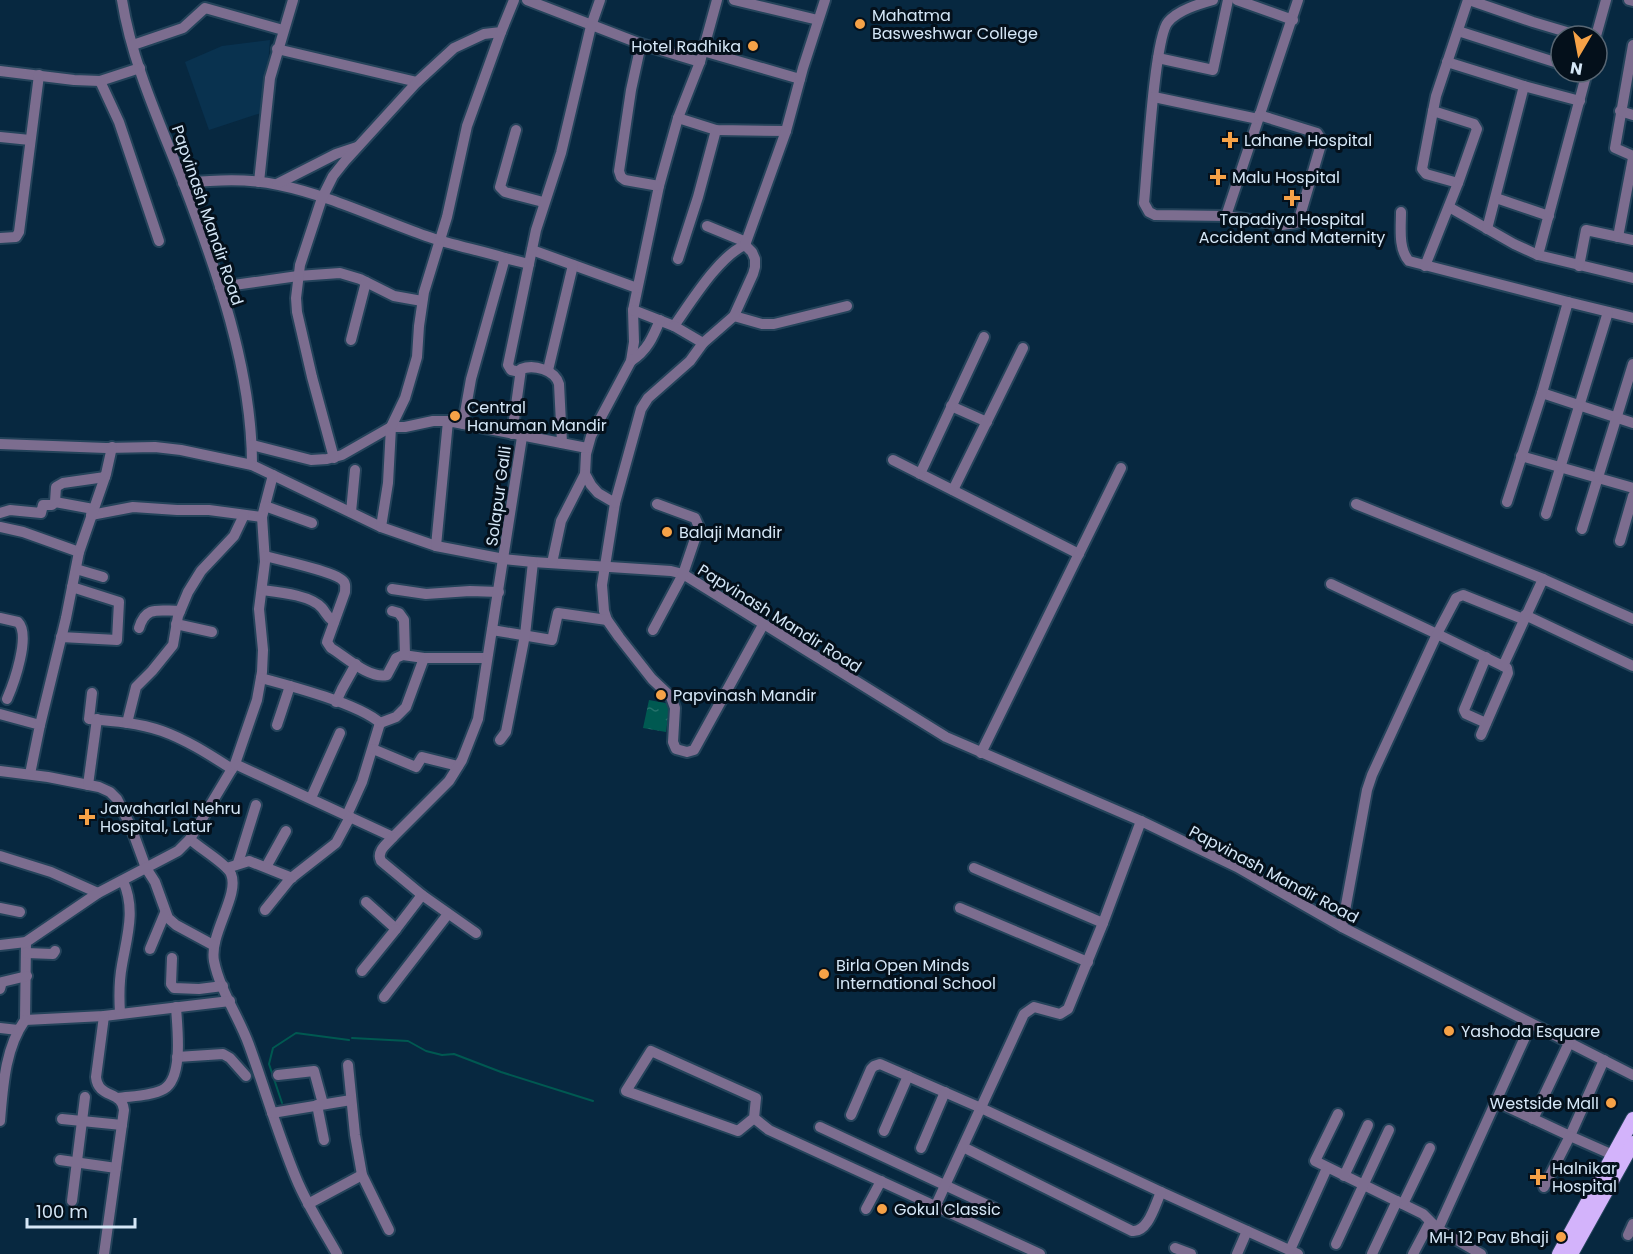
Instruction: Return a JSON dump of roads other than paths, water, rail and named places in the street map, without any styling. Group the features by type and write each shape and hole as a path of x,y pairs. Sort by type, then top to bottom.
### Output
{"main road":[{"path":"1571,1254 1623,1159 1633,1119"},
{"path":"1559,1254 1633,1143"}],"street":[{"name":"Papvinash Mandir Road","path":"122,0 148,94 220,287 244,379 252,445 252,465 381,527 436,546 504,559 671,571 683,574 927,727 981,753 1141,821 1237,867 1342,927 1633,1074"},
{"path":"258,182 270,78 293,0"},
{"path":"381,527 388,483 391,427 405,398 417,357 422,301 451,198 467,126 514,0"},
{"path":"527,0 591,26 699,62"},
{"path":"562,443 559,384 556,376 548,370 525,367 520,372 511,370 508,364 543,202 561,153 591,26 600,0"},
{"path":"552,563 561,521 585,474 587,448 631,361 634,342 633,310 659,186 678,118 703,51 717,0"},
{"path":"734,0 818,20"},
{"path":"1154,97 1258,117 1321,136 1322,141 1296,223 1282,225 1226,216 1155,215 1146,208 1144,203 1154,97 1158,58 1164,29 1168,21 1179,13 1213,0"},
{"path":"1158,58 1213,69 1228,0"},
{"path":"1237,0 1293,20"},
{"path":"1226,216 1298,0"},
{"path":"1458,183 1426,174 1422,169 1433,111 1469,0 1549,27"},
{"path":"1599,24 1606,0"},
{"path":"674,326 716,269 730,253 745,244 786,131 824,1"},
{"path":"134,45 183,28 205,8 283,30"},
{"path":"334,458 312,377 296,298 298,276 312,224 322,198 333,176 417,82 454,48 484,34 501,32"},
{"path":"1458,32 1549,60"},
{"path":"641,44 631,90 619,171 625,180 659,186"},
{"path":"1618,237 1629,196 1633,157 1615,148 1633,47"},
{"path":"277,49 417,82"},
{"path":"703,51 800,79"},
{"path":"1447,62 1580,101"},
{"path":"0,71 100,81 140,68"},
{"path":"0,238 16,237 19,232 39,75"},
{"path":"100,81 119,122 159,241"},
{"path":"1538,255 1584,84"},
{"path":"1487,229 1524,86"},
{"path":"1425,266 1477,133 1476,127 1433,111"},
{"path":"1620,111 1633,115"},
{"path":"678,118 716,130 786,131"},
{"path":"516,130 500,187 505,192 543,202"},
{"path":"678,259 716,130"},
{"path":"0,137 30,140"},
{"path":"277,184 336,154 357,147"},
{"path":"183,183 212,181 277,184 440,240 529,264"},
{"path":"1496,198 1549,216"},
{"path":"1449,207 1538,255 1633,278"},
{"path":"1401,212 1404,254 1408,261 1633,318"},
{"path":"707,226 745,244 752,252 755,267 734,316 703,343 690,361 648,398 641,409 615,503 604,567 602,599 608,620 652,679 671,697 675,708 673,742 676,749 687,752 694,750 763,625"},
{"path":"1579,266 1586,230 1633,240"},
{"path":"532,250 637,288"},
{"path":"463,424 471,379 505,258"},
{"path":"548,370 573,266"},
{"path":"220,287 298,276 340,273 366,282 394,296 422,301"},
{"path":"351,340 366,282"},
{"path":"1507,502 1569,302"},
{"path":"734,316 751,322 774,324 847,306"},
{"path":"633,310 674,326 703,343"},
{"path":"1546,514 1608,312"},
{"path":"631,361 649,345 660,320"},
{"path":"920,474 984,337"},
{"path":"953,490 1023,348"},
{"path":"1582,529 1633,364"},
{"name":"Solapur Galli","path":"393,837 434,798 448,781 458,766 478,719 504,559 517,435 520,372"},
{"path":"1542,393 1633,423"},
{"path":"951,406 987,422"},
{"path":"436,546 448,421"},
{"path":"252,445 311,459 334,458 391,427 448,421 587,448"},
{"path":"0,444 155,447 252,465"},
{"path":"30,774 79,552 105,477 112,447"},
{"path":"1521,456 1633,488"},
{"path":"893,460 1079,554"},
{"path":"981,753 1121,468"},
{"path":"351,512 355,470"},
{"path":"585,474 598,493 615,503"},
{"path":"26,947 98,893 178,851 190,839 234,766 248,729 261,678 263,650 259,609 265,556 264,511 273,475"},
{"path":"55,502 56,487 63,483 105,477"},
{"path":"1620,541 1633,496"},
{"path":"0,513 10,510 41,513 43,505 52,505 55,502 92,512 133,507 209,510 244,515 264,511 312,523"},
{"path":"653,630 683,574 698,532 698,522 695,518 657,504"},
{"path":"1356,504 1543,579 1633,618"},
{"path":"127,723 136,687 173,645 176,624 188,592 201,571 234,536 244,515"},
{"path":"0,527 22,532 79,552"},
{"path":"265,556 320,570 345,583 345,592 327,642 330,648 367,672 384,676 390,672 399,655 424,658 487,658"},
{"path":"500,740 506,732 525,635 533,562"},
{"path":"76,569 103,578"},
{"path":"1503,666 1543,579"},
{"path":"1331,584 1507,668 1508,673 1481,735"},
{"path":"61,637 117,640 119,602 72,587"},
{"path":"392,589 426,594 499,592"},
{"path":"262,590 305,599 322,608 326,616 334,622"},
{"path":"1342,927 1367,790 1372,775 1456,598 1463,595 1524,617 1633,666"},
{"path":"139,628 146,613 180,611"},
{"path":"392,611 399,613 404,620 405,655"},
{"path":"492,630 552,640 558,613 608,620"},
{"path":"0,618 18,622 23,630 19,664 0,713 40,725"},
{"path":"176,624 212,632"},
{"path":"1486,657 1464,710 1466,714 1486,723"},
{"path":"380,723 396,717 406,707 424,658"},
{"path":"336,702 356,664"},
{"path":"261,678 336,702 373,717 380,723"},
{"path":"277,725 290,686"},
{"path":"92,693 89,718 162,731 393,837 380,850 381,861 422,895 476,933"},
{"path":"88,785 97,719"},
{"path":"265,910 292,878 336,843 363,782 380,723"},
{"path":"311,798 340,733"},
{"path":"373,749 416,767 422,757 458,766"},
{"path":"0,771 88,785 110,792 117,799 131,826 146,868 155,882 165,913 176,925 213,945"},
{"path":"238,863 256,805"},
{"path":"936,1206 1024,1014 1034,1007 1060,1014 1068,1009 1141,821"},
{"path":"267,867 286,831"},
{"path":"190,839 228,868 232,875 232,888 213,945 215,965 248,1043 297,1180 337,1254"},
{"path":"0,856 51,872 98,893"},
{"path":"228,868 249,861 292,878"},
{"path":"974,868 1103,923"},
{"path":"120,1013 120,982 129,930 130,905 123,881"},
{"path":"362,971 422,895"},
{"path":"366,902 396,929"},
{"path":"0,908 20,912"},
{"path":"960,908 1088,962"},
{"path":"150,950 165,913"},
{"path":"384,997 448,914"},
{"path":"0,945 26,947 47,955 55,951"},
{"path":"0,1121 3,1070 18,1030 25,1020 26,947"},
{"path":"172,958 171,984 174,988 199,989 223,986"},
{"path":"0,989 2,982 27,976"},
{"path":"25,1020 104,1016 230,1001"},
{"path":"118,1098 162,1090 173,1080 177,1057 176,1007"},
{"path":"104,1016 96,1077 97,1085 104,1092 118,1098 124,1106 104,1254"},
{"path":"1413,1254 1434,1226 1497,1102 1531,1024"},
{"path":"0,1028 18,1030"},
{"path":"1533,1119 1569,1043"},
{"path":"651,1051 756,1098 754,1118 738,1131 626,1091 651,1051"},
{"path":"177,1057 223,1054 246,1076"},
{"path":"1544,1187 1604,1060"},
{"path":"851,1114 873,1066 880,1064 1294,1252 1327,1168"},
{"path":"348,1065 356,1146 362,1175 389,1230"},
{"path":"278,1075 314,1071 324,1140"},
{"path":"884,1131 908,1076"},
{"path":"921,1148 945,1092"},
{"path":"72,1201 85,1097"},
{"path":"272,1113 351,1100"},
{"path":"1497,1102 1623,1159"},
{"path":"1338,1114 1315,1161 1423,1214 1434,1226 1481,1254"},
{"path":"754,1118 769,1130 1040,1254"},
{"path":"62,1119 122,1125"},
{"path":"1344,1176 1368,1125"},
{"path":"820,1127 994,1208"},
{"path":"1336,1244 1389,1130"},
{"path":"963,1147 1132,1231 1137,1232 1144,1228 1161,1192"},
{"path":"1372,1254 1430,1148"},
{"path":"60,1160 116,1168"},
{"path":"308,1204 362,1175"},
{"path":"866,1209 881,1180"},
{"path":"1628,1235 1633,1224"},
{"path":"1237,1254 1247,1231"},
{"path":"1175,1248 1191,1254"}],"water":[{"path":"649,700 670,704 666,732 643,728"}],"waterway":[{"path":"282,1103 269,1064 273,1048 296,1033 349,1040"},
{"path":"352,1038 408,1041 426,1051 442,1055 454,1054 501,1072 593,1101"}],"place":[{"name":"Mahatma Basweshwar College","path":"860,24"},
{"name":"Hotel Radhika","path":"753,46"},
{"name":"Lahane Hospital","path":"1230,140"},
{"name":"Malu Hospital","path":"1218,177"},
{"name":"Tapadiya Hospital Accident and Maternity","path":"1292,198"},
{"name":"Central Hanuman Mandir","path":"455,416"},
{"name":"Balaji Mandir","path":"667,532"},
{"name":"Papvinash Mandir","path":"661,695"},
{"name":"Jawaharlal Nehru Hospital, Latur","path":"87,817"},
{"name":"Birla Open Minds International School","path":"824,974"},
{"name":"Yashoda Esquare","path":"1449,1031"},
{"name":"Westside Mall","path":"1611,1103"},
{"name":"Halnikar Hospital","path":"1538,1177"},
{"name":"Gokul Classic","path":"882,1209"},
{"name":"MH 12 Pav Bhaji","path":"1561,1237"}]}
